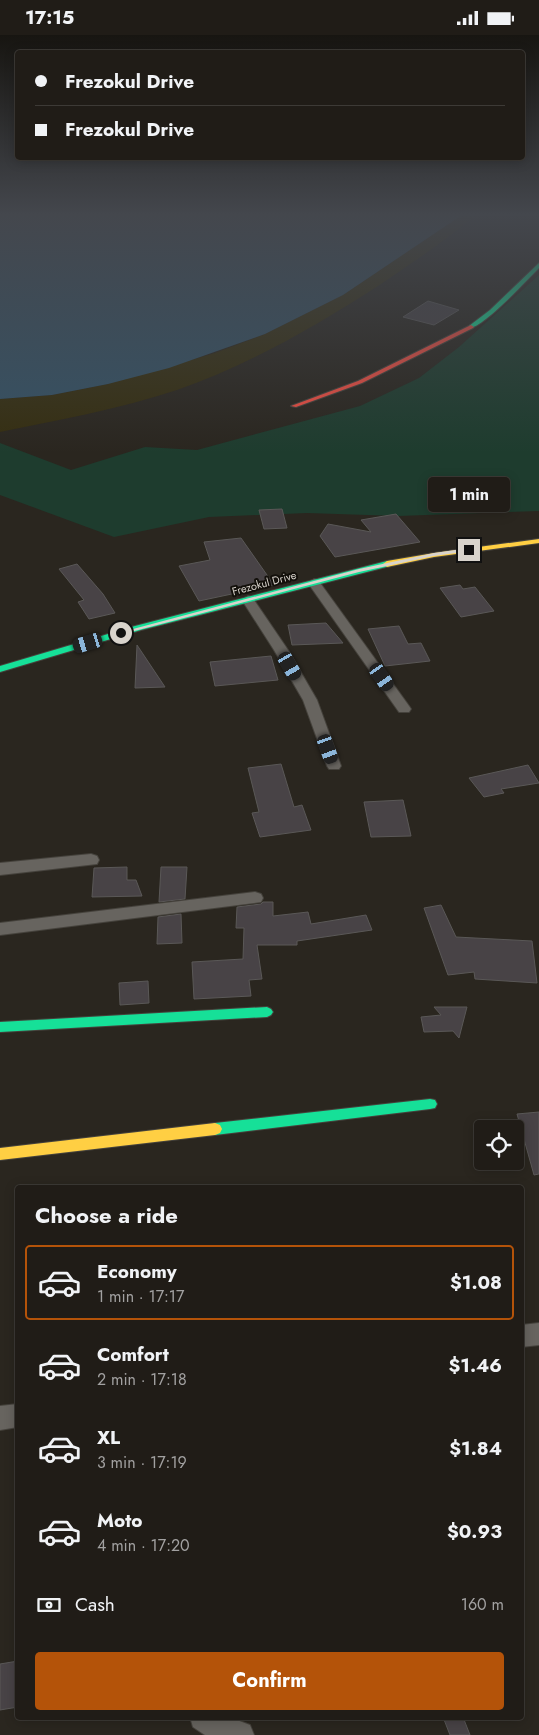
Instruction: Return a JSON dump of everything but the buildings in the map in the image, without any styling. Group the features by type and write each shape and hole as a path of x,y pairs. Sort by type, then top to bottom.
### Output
{"street":[{"path":"294,406 360,382 467,330 492,311 508,294"},
{"name":"Frezokul Drive","path":"0,669 138,627 359,571 434,555 539,541"},
{"path":"314,583 404,709"},
{"path":"248,600 281,649 310,700 334,766"},
{"path":"0,869 91,860"},
{"path":"0,929 255,898"},
{"path":"0,1027 267,1012"},
{"path":"0,1154 430,1104"},
{"path":"524,1336 539,1334"},
{"path":"0,1418 15,1416"},
{"path":"207,1720 217,1727 240,1735"}],"green space":[{"path":"518,294 539,294 539,511 398,516 307,513 209,517 114,537 0,495 0,443 71,470 145,447 197,450 360,406 419,378 459,347"}],"sand":[{"path":"365,294 280,344 204,380 133,403 0,432 0,399 52,395 108,384 215,353 265,334 343,295"}],"water":[{"path":"0,294 344,294 265,334 169,368 108,384 52,395 0,399"}],"traffic: fast":[{"path":"471,327 492,311 509,294"},
{"path":"0,669 138,628 387,564"},
{"path":"0,1027 267,1012"},
{"path":"215,1129 430,1104"}],"traffic: slow":[{"path":"387,564 434,555 539,541"},
{"path":"0,1154 215,1129"}],"traffic: jam":[{"path":"294,406 360,382 471,327"}],"route":[{"path":"121,633 138,627 359,571 434,555 469,550"}]}
